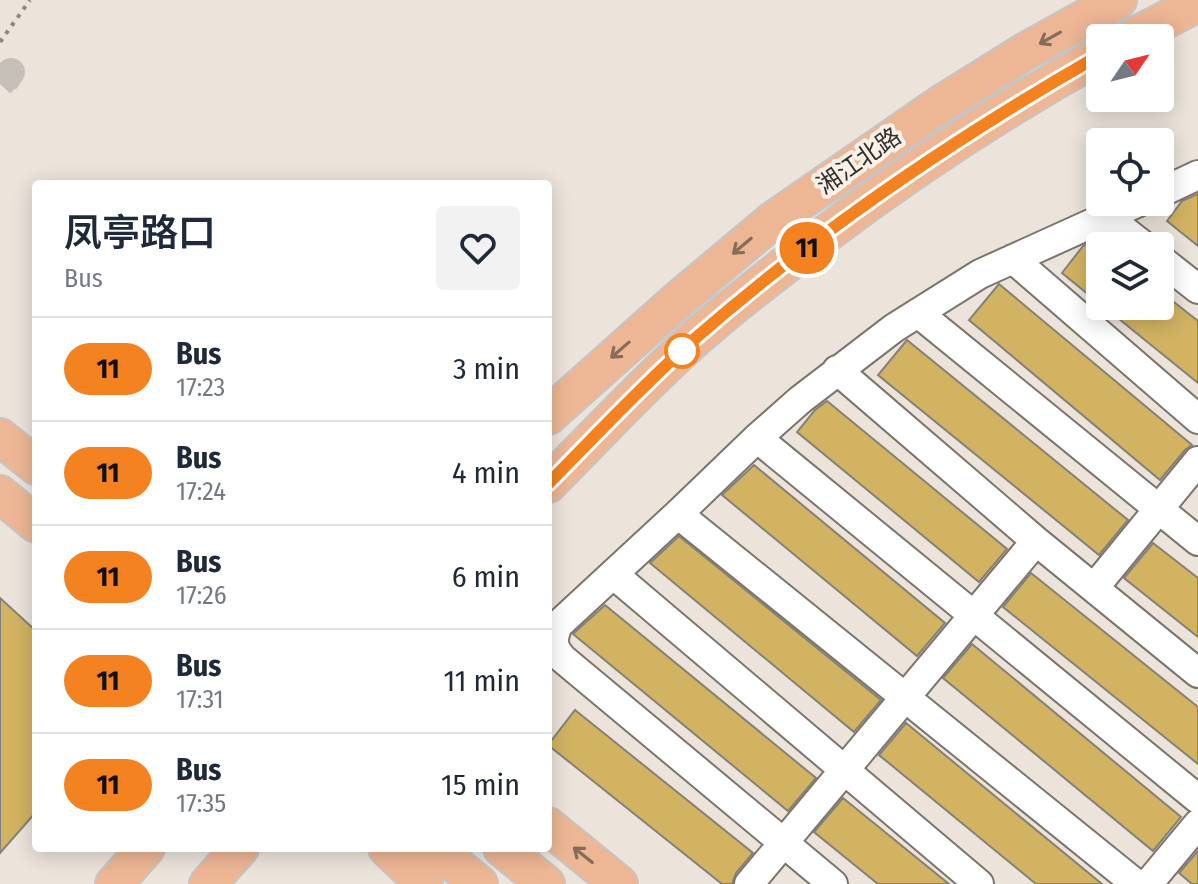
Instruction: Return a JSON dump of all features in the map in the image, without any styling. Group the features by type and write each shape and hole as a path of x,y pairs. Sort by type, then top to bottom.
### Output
{"main road":[{"name":"湘江北路","path":"552,412 772,221 941,104 1026,51 1118,0"},
{"path":"1158,24 1198,3"},
{"name":"湘江北路","path":"552,480 689,343 743,298 919,167 1086,63"},
{"path":"0,437 32,463"},
{"path":"0,494 32,521"},
{"path":"552,829 619,884"},
{"path":"114,884 142,852"},
{"path":"208,884 236,852"},
{"path":"391,852 424,884"},
{"path":"440,852 479,884"},
{"path":"507,852 546,884"}],"street":[{"path":"1174,186 1198,175"},
{"path":"833,884 563,659 554,649 553,638 558,625 757,438 837,370 918,313 980,274 1107,217 1126,232"},
{"path":"1013,259 1198,419"},
{"path":"1174,270 1198,289"},
{"path":"918,313 1198,541"},
{"path":"837,370 1036,541 1198,673"},
{"path":"757,438 1198,799"},
{"path":"1094,588 1198,461"},
{"path":"678,514 1136,884"},
{"path":"749,884 1036,541"},
{"path":"613,574 979,884"},
{"path":"1148,884 1198,824"}],"path":[{"path":"0,42 30,0"}],"building":[{"path":"1198,194 1198,246 1167,221 1174,216 1182,201"},
{"path":"1086,245 1086,293 1062,273"},
{"path":"999,284 1192,445 1160,480 969,320"},
{"path":"1174,302 1198,321 1198,383 1120,320 1174,320"},
{"path":"907,340 1128,520 1099,555 878,375"},
{"path":"827,401 1007,549 979,582 797,432"},
{"path":"754,465 945,623 917,656 722,495"},
{"path":"679,536 881,700 854,732 650,563"},
{"path":"1153,543 1198,578 1198,637 1124,578"},
{"path":"1031,573 1198,707 1198,764 1003,607"},
{"path":"0,598 32,627 32,817 0,853"},
{"path":"605,605 816,778 788,811 573,634"},
{"path":"972,644 1181,817 1153,851 943,678"},
{"path":"575,710 753,853 736,873 732,884 722,884 552,748 552,740"},
{"path":"906,723 1102,884 1036,884 879,755"},
{"path":"843,798 949,884 878,884 814,832"},
{"path":"1198,851 1198,884 1192,884 1179,873"}],"tunnel":[{"path":"0,84 11,72 0,88"}],"bus line":[{"name":"11","path":"552,480 689,343 822,236 919,167 1086,63"}]}
